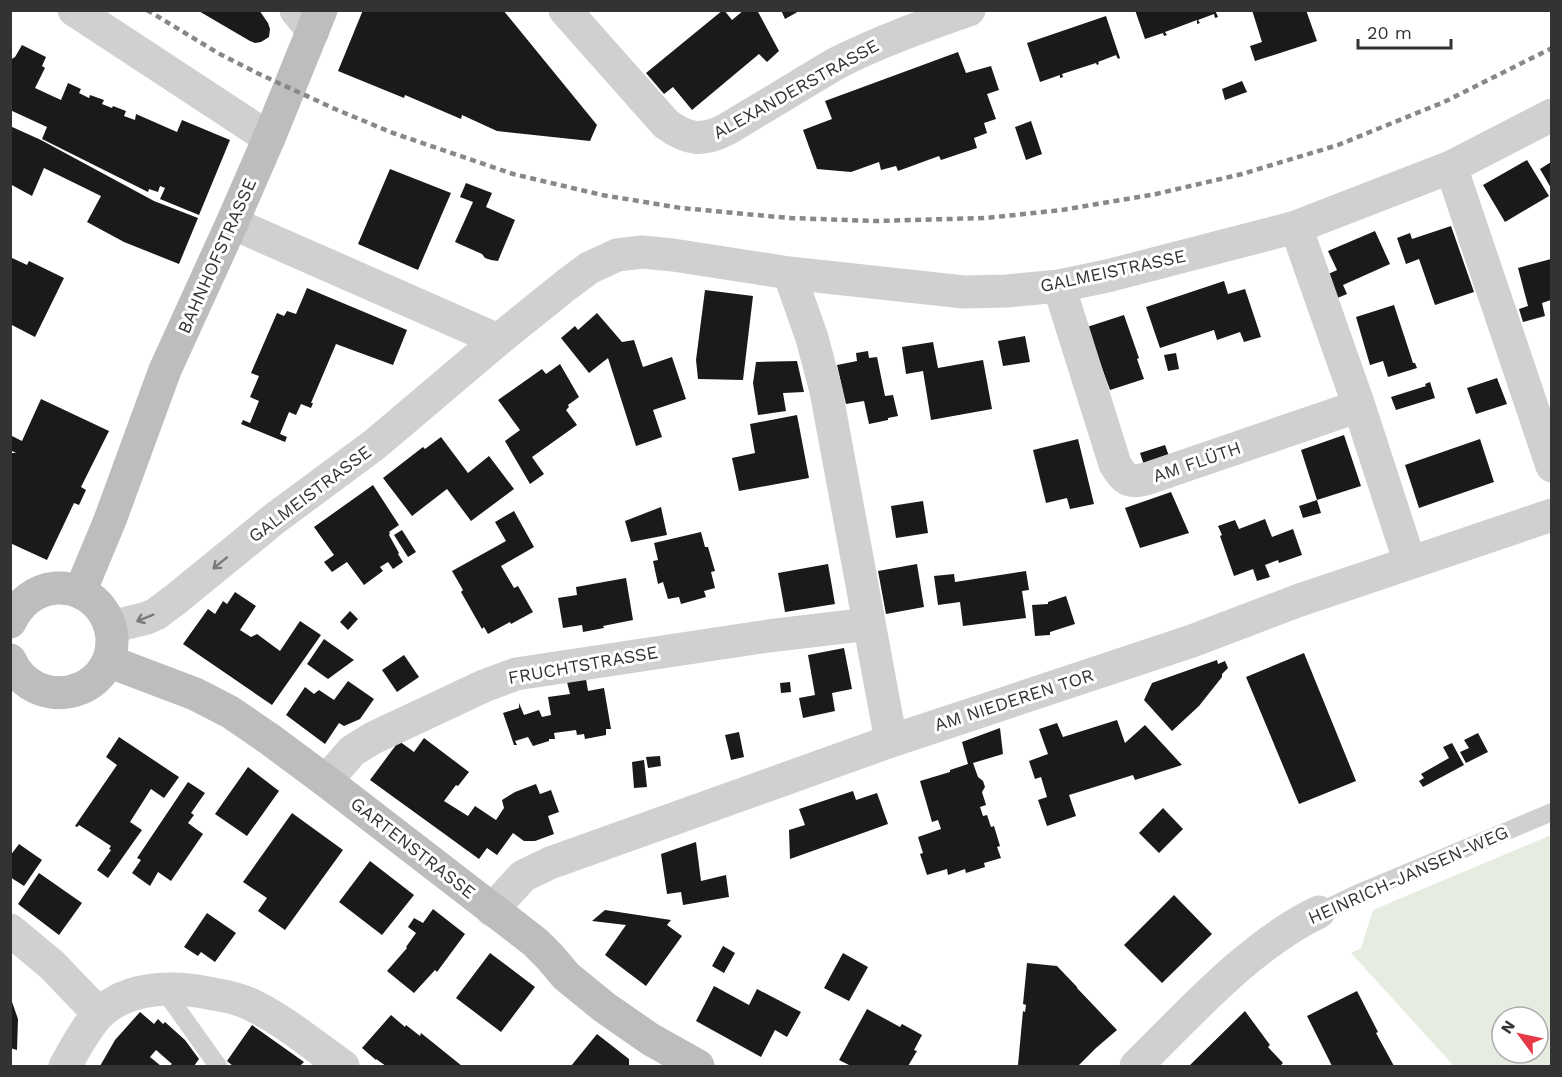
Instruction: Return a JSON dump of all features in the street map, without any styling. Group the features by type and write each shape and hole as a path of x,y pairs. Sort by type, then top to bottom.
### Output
{"street":[{"path":"74,10 269,138"},
{"name":"ALEXANDERSTRASSE","path":"565,10 666,124 684,135 706,137 714,136 727,129 834,64 878,43 969,10"},
{"name":"BAHNHOFSTRASSE","path":"80,592 110,520 165,370 269,138 310,17"},
{"name":"GALMEISTRASSE","path":"111,627 136,622 156,614 274,519 374,445 498,340 590,268 617,255 642,252 673,255 789,273 964,291 1007,291 1059,286 1296,227 1450,167 1551,115"},
{"path":"1450,167 1551,466"},
{"path":"232,223 498,340"},
{"path":"1296,227 1359,406 1410,563"},
{"path":"789,273 820,365 891,741"},
{"name":"AM FLÜTH","path":"1059,286 1115,464 1121,475 1129,480 1137,482 1359,406"},
{"name":"AM NIEDEREN TOR","path":"492,910 523,876 534,870 891,741 1551,516"},
{"path":"12,616 29,598 48,589 69,589 80,592 102,610 111,627 112,644 103,671 94,680 75,691 52,693 14,677"},
{"name":"FRUCHTSTRASSE","path":"326,781 352,751 373,738 484,686 516,674 768,636 869,624"},
{"name":"GARTENSTRASSE","path":"108,661 212,702 268,738 542,948 566,976 597,1001 684,1063"},
{"name":"HEINRICH-JANSEN-WEG","path":"1136,1066 1229,975 1292,927 1319,912"},
{"path":"10,930 52,965 99,1014"},
{"path":"65,1066 99,1014 128,997 163,989 192,990 241,1000 266,1013 343,1066"}],"lane":[{"name":"HEINRICH-JANSEN-WEG","path":"1319,912 1361,892 1551,813"},
{"path":"163,989 218,1066"}],"shaded area":[{"path":"1551,835 1551,1066 1454,1066 1351,953 1361,948 1373,910"}],"building":[{"path":"197,10 259,10 268,23 269,37 255,43"},
{"path":"363,10 503,10 597,125 590,141 497,131 462,115 461,119 405,95 404,98 338,71"},
{"path":"723,10 732,20 744,10 757,10 779,51 767,62 759,54 692,110 673,87 664,94 646,73"},
{"path":"781,10 801,10 785,19"},
{"path":"1135,10 1215,10 1218,17 1215,18 1214,14 1198,20 1200,23 1197,24 1197,20 1165,32 1167,35 1164,36 1163,33 1145,39"},
{"path":"1252,10 1306,10 1317,41 1255,61 1250,46 1262,42"},
{"path":"1106,16 1120,58 1118,59 1116,55 1098,62 1097,65 1096,63 1062,74 1063,77 1060,78 1060,75 1040,82 1027,43"},
{"path":"22,45 46,57 42,66 45,68 35,88 61,100 68,83 81,89 79,93 89,98 90,95 104,100 102,104 126,111 124,116 135,120 136,114 177,132 182,120 230,140 199,215 160,199 165,188 160,186 158,192 149,189 148,192 42,139 47,127 10,110 10,60 15,57"},
{"path":"958,52 966,73 991,66 999,90 987,94 996,119 984,123 987,133 974,138 977,148 941,160 939,156 898,171 896,166 881,170 879,162 851,172 817,169 803,130 832,119 825,101"},
{"path":"1242,81 1247,92 1225,100 1222,89"},
{"path":"1031,121 1042,154 1026,160 1015,127"},
{"path":"10,126 41,140 154,201 198,218 179,264 124,242 87,222 101,196 44,168 32,196 10,184"},
{"path":"1527,160 1549,196 1505,222 1483,185"},
{"path":"1551,162 1551,188 1540,169"},
{"path":"390,169 451,193 418,270 358,244"},
{"path":"466,183 492,193 486,207 515,220 498,261 485,258 482,254 455,242 473,202 460,197"},
{"path":"1451,226 1474,292 1435,305 1419,259 1406,264 1397,238 1410,233 1412,239"},
{"path":"1375,231 1390,264 1343,285 1347,294 1335,299 1324,276 1337,270 1328,251"},
{"path":"10,257 27,265 29,261 64,278 35,337 10,324"},
{"path":"1551,259 1551,300 1542,303 1545,316 1523,322 1519,309 1528,306 1518,268"},
{"path":"1224,281 1228,294 1245,289 1261,337 1244,342 1240,332 1217,340 1214,330 1160,348 1146,307"},
{"path":"307,288 407,330 393,365 336,344 311,403 313,403 311,408 301,404 296,415 289,412 280,434 287,437 285,442 241,424 243,420 250,423 259,401 250,397 259,376 251,373 277,313 284,316 287,311 296,314"},
{"path":"705,290 753,296 743,380 698,379 696,360"},
{"path":"1394,305 1413,363 1417,368 1388,377 1383,361 1370,365 1356,317"},
{"path":"597,313 622,342 634,340 643,367 672,357 686,399 653,410 662,437 636,446 608,358 589,373 561,338 575,326 578,330"},
{"path":"1124,315 1144,379 1110,390 1087,327"},
{"path":"1025,336 1030,362 1003,366 998,341"},
{"path":"933,342 938,368 983,360 992,409 931,420 923,371 906,374 902,347"},
{"path":"868,351 869,358 877,357 885,396 893,395 898,416 869,424 864,401 846,404 837,365 857,361 856,353"},
{"path":"1176,353 1179,369 1168,371 1164,355"},
{"path":"797,361 804,392 783,393 786,411 758,415 753,383 756,362"},
{"path":"560,364 579,397 568,405 566,410 577,425 532,457 544,474 530,484 505,441 520,430 498,400 542,369 546,374"},
{"path":"1497,378 1507,404 1476,414 1467,388"},
{"path":"1430,382 1435,398 1396,410 1391,397 1426,386 1425,384"},
{"path":"41,399 109,431 81,487 86,490 79,505 74,503 47,560 10,543 10,453 16,453 10,450 10,435 22,441"},
{"path":"797,415 809,478 739,491 732,458 755,453 750,424"},
{"path":"1344,435 1361,486 1317,500 1301,450"},
{"path":"441,437 468,473 489,456 514,489 471,521 447,489 412,516 383,478 423,447 425,449"},
{"path":"1078,439 1094,504 1070,509 1067,498 1046,503 1033,450"},
{"path":"1480,439 1494,482 1419,508 1405,465"},
{"path":"1165,445 1169,456 1144,465 1140,453"},
{"path":"373,485 399,525 389,532 389,535 403,562 393,569 388,562 380,567 383,571 364,585 347,562 332,572 324,562 334,555 314,527"},
{"path":"1171,492 1189,533 1140,548 1125,508"},
{"path":"1317,500 1321,513 1303,518 1299,506"},
{"path":"923,501 928,533 896,538 891,506"},
{"path":"661,507 667,535 631,542 625,521"},
{"path":"514,511 534,547 501,566 514,588 518,586 533,612 488,634 484,627 482,629 452,571 506,541 495,522"},
{"path":"1265,519 1272,537 1293,529 1302,555 1265,565 1270,577 1257,581 1253,569 1234,576 1218,526 1235,520 1239,529"},
{"path":"402,530 416,552 408,557 394,535"},
{"path":"701,532 715,571 711,572 715,588 704,591 706,597 681,604 679,597 668,599 663,582 658,584 653,561 658,560 654,543"},
{"path":"828,564 835,604 785,612 778,573"},
{"path":"917,564 924,607 886,614 878,571"},
{"path":"1026,571 1029,590 1022,591 1026,618 963,626 960,602 938,605 934,576 954,574 955,582"},
{"path":"626,578 633,620 583,632 582,625 563,628 558,598 577,595 576,587"},
{"path":"235,592 256,606 240,630 251,637 257,634 280,651 300,621 321,635 272,705 183,644 208,609 215,614 223,601 227,604"},
{"path":"1066,596 1075,624 1050,632 1050,635 1035,636 1032,605 1048,604 1048,602"},
{"path":"350,611 358,619 348,630 340,622"},
{"path":"324,639 354,660 328,679 307,664"},
{"path":"844,648 852,689 832,693 835,711 803,718 799,698 815,695 808,655"},
{"path":"1304,653 1356,781 1299,804 1246,677"},
{"path":"404,655 419,677 397,692 382,670"},
{"path":"1217,660 1218,664 1225,661 1228,668 1199,706 1172,731 1144,700 1152,683"},
{"path":"586,679 588,691 604,688 611,729 606,729 606,735 585,739 584,734 577,735 576,730 554,733 555,739 549,739 549,741 533,746 528,737 515,741 517,745 514,745 503,713 519,708 519,703 524,715 539,710 542,717 551,715 548,697 570,694 567,682"},
{"path":"348,681 374,699 360,719 344,726 339,723 325,744 286,715 305,687 314,694 319,690 334,700"},
{"path":"790,682 791,692 781,693 780,683"},
{"path":"1117,720 1125,743 1145,725 1182,765 1135,780 1133,775 1069,795 1076,816 1047,826 1038,800 1047,797 1041,777 1035,779 1029,761 1048,754 1039,729 1057,723 1063,737"},
{"path":"1000,728 1003,754 973,763 985,787 982,792 986,805 980,807 983,816 987,815 991,827 994,826 1001,858 984,863 985,867 966,873 965,869 948,875 947,869 927,875 920,854 923,853 918,837 941,829 938,820 932,822 920,781 968,764 962,742"},
{"path":"739,732 744,757 731,760 725,735"},
{"path":"1478,733 1488,752 1466,763 1460,752 1469,748 1464,740"},
{"path":"119,737 179,777 164,798 151,789 130,822 142,830 108,878 97,870 111,850 109,849 111,846 79,825 75,826 117,765 106,757"},
{"path":"424,738 469,772 444,801 468,816 475,806 496,820 504,808 502,800 536,784 540,794 551,790 559,812 548,816 554,834 535,841 524,841 513,833 497,855 487,848 479,859 370,780 399,741 414,752"},
{"path":"1452,743 1464,765 1423,787 1419,781 1424,778 1421,774 1449,758 1443,747"},
{"path":"660,756 661,766 648,768 646,757"},
{"path":"644,760 647,787 634,788 632,762"},
{"path":"248,767 279,791 247,836 215,814"},
{"path":"188,782 205,793 191,813 194,815 188,823 203,834 171,881 158,872 150,886 132,873 141,860 137,858"},
{"path":"853,791 856,800 877,793 888,824 790,859 789,830 805,825 799,809"},
{"path":"1163,808 1183,829 1159,853 1139,833"},
{"path":"292,813 343,850 285,930 258,911 267,898 243,882"},
{"path":"696,842 701,881 726,875 729,897 683,905 681,892 667,894 661,854"},
{"path":"19,844 42,860 24,886 10,877 10,856"},
{"path":"370,861 414,895 382,935 339,902"},
{"path":"39,873 82,903 59,935 18,904"},
{"path":"1174,895 1212,934 1162,983 1124,945"},
{"path":"433,909 465,934 437,972 435,970 414,993 387,971 407,948 416,933 408,927 414,918 423,923"},
{"path":"605,910 671,920 667,925 682,936 646,986 605,955 626,925 592,921"},
{"path":"207,913 236,933 215,962 201,952 198,956 184,947"},
{"path":"723,946 735,953 724,973 712,966"},
{"path":"490,953 535,987 501,1032 456,998"},
{"path":"843,953 868,967 849,1001 824,988"},
{"path":"1027,963 1057,966 1117,1030 1078,1066 1018,1065 1023,1011 1025,1012 1026,1005 1023,1004"},
{"path":"714,986 749,1005 757,989 801,1012 787,1037 775,1030 761,1057 696,1021"},
{"path":"1357,991 1394,1066 1332,1066 1307,1016"},
{"path":"11,999 18,1019 17,1050 10,1048"},
{"path":"867,1009 900,1027 902,1024 922,1035 914,1050 917,1051 908,1066 851,1066 839,1060"},
{"path":"1245,1011 1270,1045 1268,1047 1283,1063 1280,1066 1189,1066"},
{"path":"140,1012 154,1024 158,1019 163,1024 165,1022 185,1040 199,1059 194,1066 169,1066 172,1064 156,1050 150,1057 161,1066 100,1066 115,1040"},
{"path":"391,1015 420,1036 421,1033 462,1066 386,1066 376,1060 362,1048"},
{"path":"252,1025 304,1062 300,1066 233,1066 227,1061"},
{"path":"597,1034 629,1059 629,1066 571,1066"}],"railway":[{"path":"147,10 218,53 335,109 393,133 513,174 602,195 681,208 789,218 876,221 986,218 1062,210 1156,194 1242,174 1338,145 1444,102 1552,48"}]}
